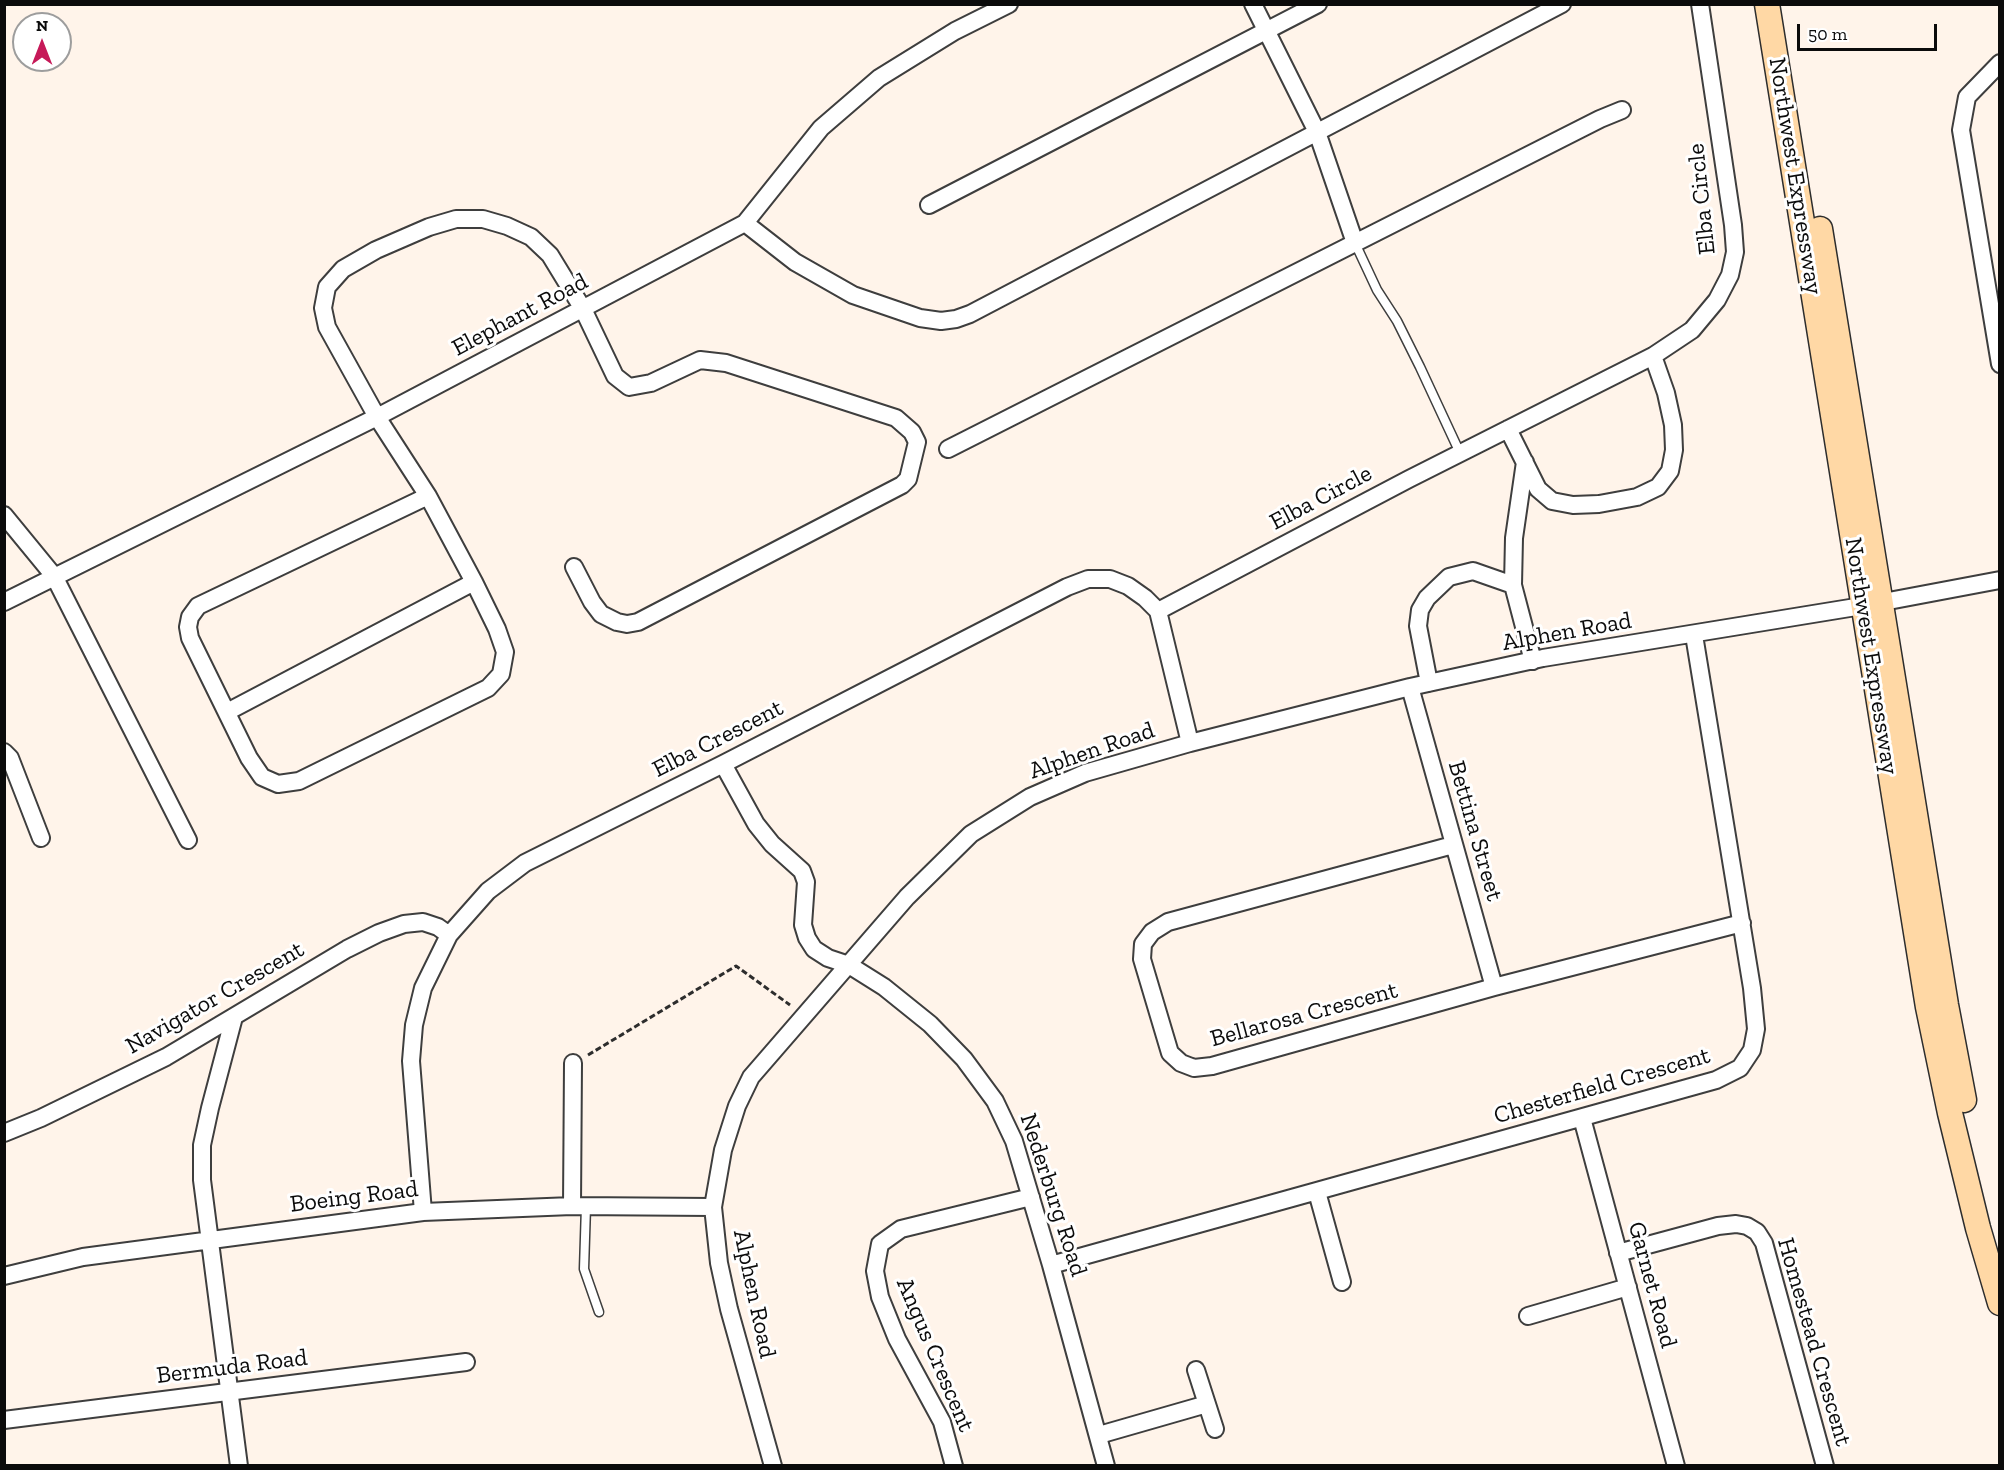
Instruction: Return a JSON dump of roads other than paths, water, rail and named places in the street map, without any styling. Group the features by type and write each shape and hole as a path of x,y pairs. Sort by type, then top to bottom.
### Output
{"main road":[{"name":"Northwest Expressway","path":"1767,4 1872,605 1946,1005 1971,1137 2000,1247"},
{"name":"Northwest Expressway","path":"1783,4 1872,605 1928,1007 1978,1228 2000,1303"}],"street":[{"name":"Elephant Road","path":"4,602 377,417 745,223 821,128 879,78 955,31 1009,4"},
{"path":"1253,4 1317,132 1354,243"},
{"path":"929,205 1318,4"},
{"path":"745,223 795,262 853,295 920,318 941,321 956,319 970,314 1562,4"},
{"name":"Elba Circle","path":"1158,611 1460,453 1653,356 1692,330 1717,300 1730,275 1735,252 1734,225 1700,4"},
{"path":"2000,63 1967,97 1961,130 2000,364"},
{"path":"948,449 1600,119 1622,110"},
{"path":"428,496 198,606 190,617 188,627 190,638 249,758 262,777 278,784 299,781 488,688 501,674 505,652 497,629 474,582 428,496 377,417 327,327 323,308 327,286 343,269 375,250 429,227 456,219 483,219 507,226 531,237 550,255 583,309 615,376 629,387 651,383 700,360 726,363 896,418 912,432 917,442 908,479 902,485 638,622 627,624 617,622 601,614 592,602 574,567"},
{"path":"1508,429 1538,489 1552,501 1573,505 1599,504 1637,497 1658,487 1670,471 1674,450 1671,414 1653,356"},
{"path":"1525,462 1514,538 1513,585 1533,661"},
{"path":"4,515 54,576 188,840"},
{"path":"1429,682 1418,626 1420,610 1427,598 1449,577 1473,571 1497,577 1513,585"},
{"name":"Elba Crescent","path":"423,1212 411,1061 414,1025 423,988 449,935 488,891 525,863 1067,587 1088,579 1110,579 1128,586 1158,611"},
{"name":"Alphen Road","path":"772,1466 729,1309 719,1263 713,1207 723,1150 737,1106 751,1077 907,897 971,834 1030,797 1086,773 1190,743 1429,682 1533,661 1872,605 2000,580"},
{"path":"226,712 474,582"},
{"path":"1158,611 1190,743"},
{"name":"Chesterfield Crescent","path":"1051,1265 1716,1080 1740,1068 1752,1050 1756,1029 1752,988 1694,635"},
{"name":"Bettina Street","path":"1410,687 1494,987"},
{"path":"4,752 10,758 41,838"},
{"name":"Nederburg Road","path":"723,764 756,824 772,844 802,871 806,882 803,925 814,949 828,958 849,965 894,994 930,1024 964,1059 995,1101 1014,1141 1051,1265 1106,1466"},
{"name":"Bellarosa Crescent","path":"1453,845 1168,922 1152,932 1143,944 1142,959 1170,1053 1181,1063 1194,1068 1212,1066 1494,987 1742,923"},
{"name":"Navigator Crescent","path":"4,1133 166,1057 347,949 404,924 423,922 438,927 449,935"},
{"path":"234,1017 202,1145 202,1180 239,1466"},
{"path":"573,1063 579,1206"},
{"name":"Garnet Road","path":"1582,1118 1676,1466"},
{"path":"1317,1192 1342,1282"},
{"name":"Angus Crescent","path":"954,1466 942,1422 897,1339 880,1297 874,1271 880,1244 901,1229 1031,1197"},
{"name":"Boeing Road","path":"4,1276 83,1257 423,1212 579,1206 713,1207"},
{"name":"Homestead Crescent","path":"1618,1253 1718,1226 1736,1224 1747,1226 1757,1232 1764,1243 1825,1466"},
{"path":"1528,1316 1628,1287"},
{"name":"Bermuda Road","path":"4,1420 466,1362"},
{"path":"1196,1370 1215,1429"},
{"path":"1099,1435 1207,1404"}],"lane":[{"path":"1354,243 1377,290 1397,321 1460,453"},
{"path":"579,1206 584,1269 599,1312"}]}
